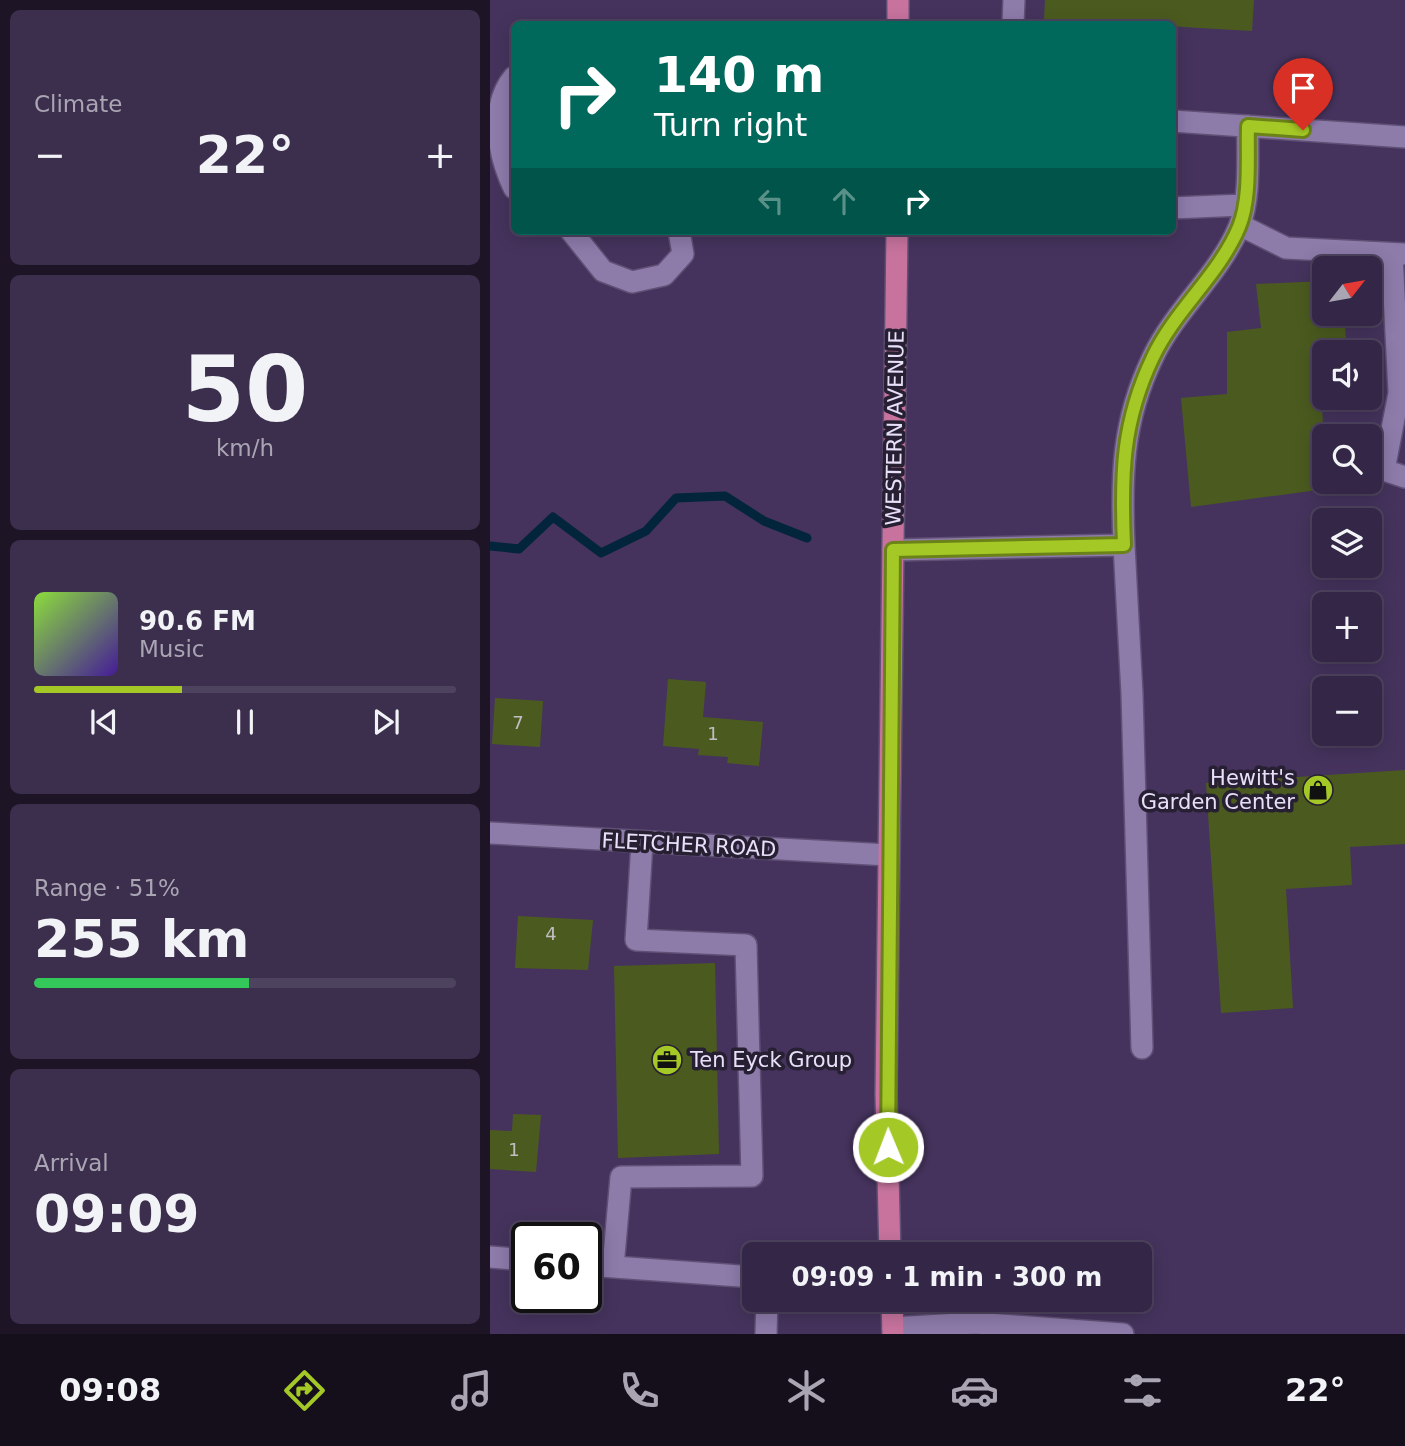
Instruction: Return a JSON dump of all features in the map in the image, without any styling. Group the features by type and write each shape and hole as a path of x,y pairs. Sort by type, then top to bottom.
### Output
{"main road":[{"path":"898,0 898,21"},
{"name":"WESTERN AVENUE","path":"890,1242 886,1094 897,235"},
{"path":"892,1312 893,1331"}],"street":[{"path":"1013,21 1014,0"},
{"path":"511,79 502,85 493,101 492,144 511,182"},
{"path":"1176,121 1405,137"},
{"path":"1142,1048 1132,708 1121,479 1128,423 1153,356 1188,300 1224,254 1242,215 1248,126"},
{"path":"1176,208 1242,215 1286,248 1399,254 1399,393 1384,470 1405,477"},
{"path":"574,235 603,271 632,282 664,275 683,254 680,235"},
{"path":"893,550 1124,545"},
{"name":"FLETCHER ROAD","path":"490,834 888,855"},
{"path":"613,1267 621,1177 752,1176 746,945 636,940 642,843"},
{"path":"490,1257 511,1259"},
{"path":"602,1266 742,1276"},
{"path":"766,1334 767,1312"},
{"path":"893,1331 975,1323 1123,1334"}],"building":[{"path":"1045,0 1254,0 1252,31 1176,27 1176,21 1044,19"},
{"path":"1312,282 1312,326 1345,326 1346,340 1312,340 1312,410 1322,410 1323,424 1312,424 1312,491 1191,507 1181,398 1227,394 1227,332 1261,328 1256,284"},
{"path":"668,679 706,682 703,717 763,722 759,766 727,763 728,757 698,755 699,749 663,746"},
{"path":"495,698 543,701 540,747 492,744"},
{"path":"1405,770 1405,844 1350,847 1352,885 1286,889 1293,1008 1221,1013 1206,783"},
{"path":"518,916 593,920 588,970 515,968"},
{"name":"Ten Eyck Group","path":"715,963 719,1154 618,1158 614,966"},
{"path":"513,1114 541,1115 536,1172 490,1169 490,1130 512,1131"}],"waterway":[{"path":"490,546 519,549 553,517 601,553 646,531 676,498 725,496 764,521 807,538"}],"place":[{"name":"Hewitt's Garden Center","path":"1318,790"},
{"name":"Ten Eyck Group","path":"667,1060"}],"route":[{"path":"888,1147 886,1068 893,550 1124,545 1121,479 1128,423 1153,356 1188,300 1224,254 1240,225 1246,190 1248,126 1303,130"}]}
